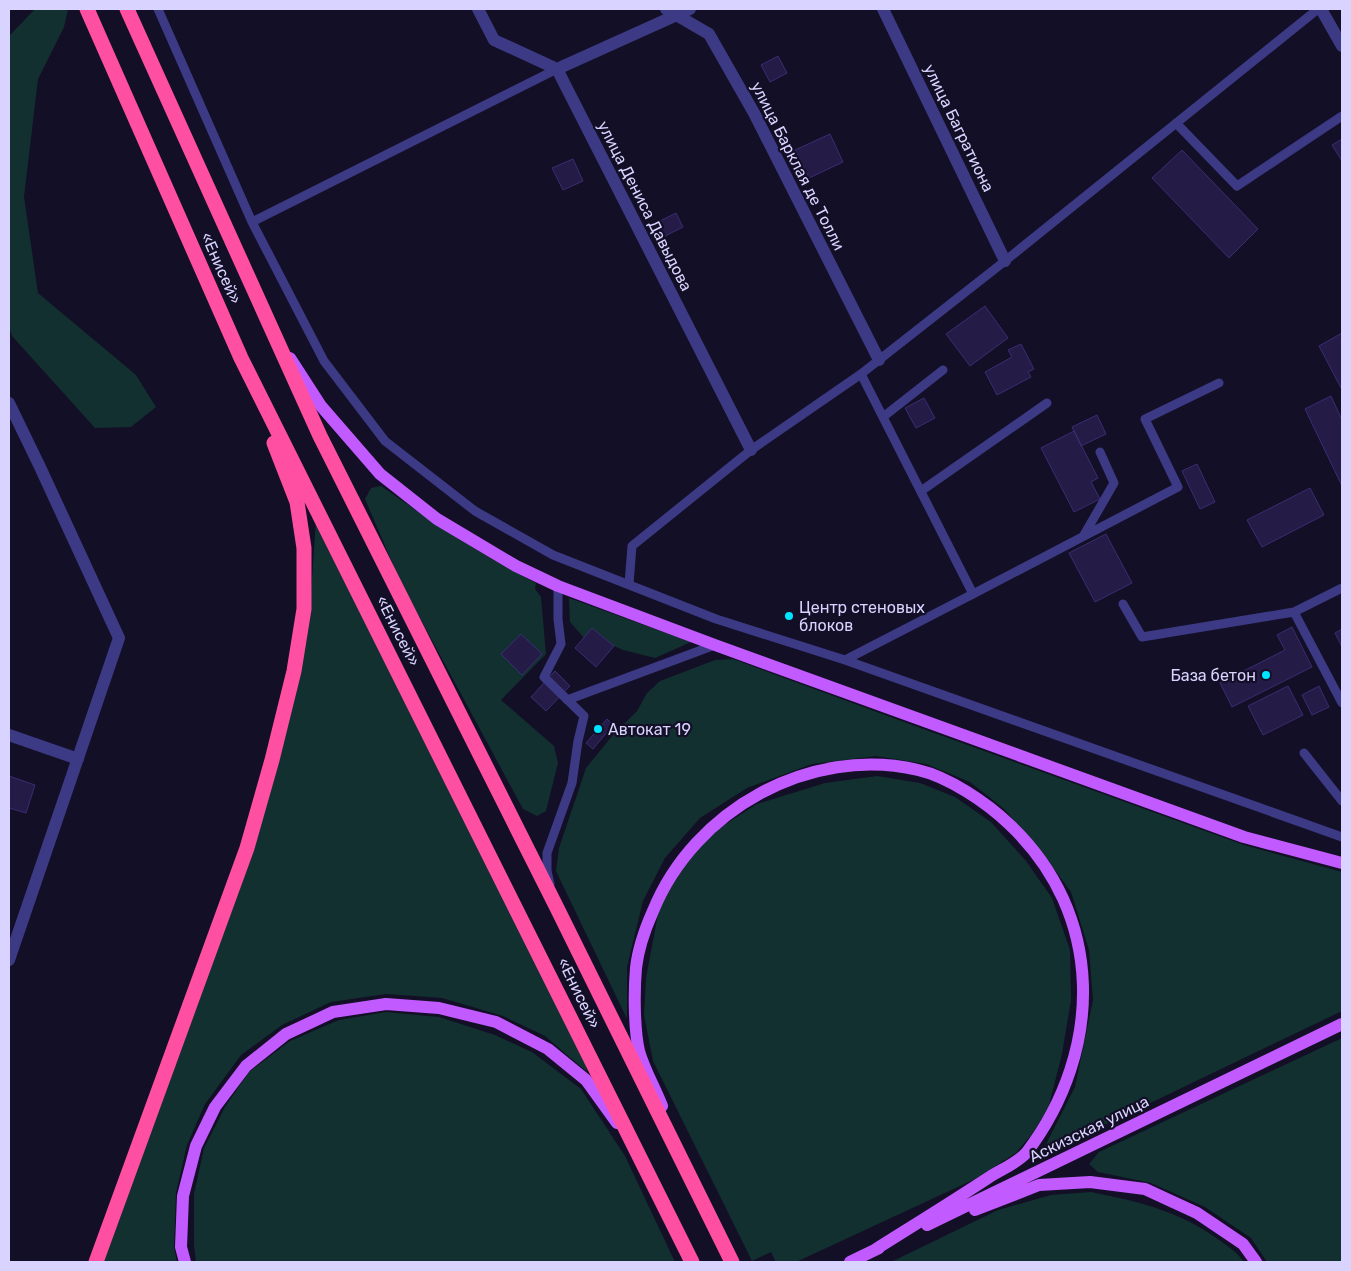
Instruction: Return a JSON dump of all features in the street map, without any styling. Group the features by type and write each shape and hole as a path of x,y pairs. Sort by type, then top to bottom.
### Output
{"highway":[{"name":"«Енисей»","path":"86,9 241,358 692,1262"},
{"name":"«Енисей»","path":"127,9 320,436 732,1262"},
{"path":"96,1262 247,848 272,760 294,671 304,609 304,548 297,502 241,358"}],"main road":[{"path":"269,324 321,406 380,474 437,519 516,566 558,586 715,645 1244,836 1342,863"},
{"path":"696,1189 639,1051 635,1015 636,967 645,930 660,894 680,861 706,832 735,807 769,788 805,774 843,767 881,765 920,770 959,786 994,809 1024,838 1050,872 1068,910 1080,950 1084,992 1081,1034 1070,1075 1052,1113 1025,1155 873,1251"},
{"path":"185,1262 182,1247 183,1196 196,1146 215,1107 246,1066 286,1034 333,1012 386,1004 439,1008 496,1022 548,1050 586,1080 637,1150"},
{"name":"Аскизская улица","path":"850,1262 1342,1024"},
{"path":"873,1251 1039,1185 1090,1182 1145,1190 1196,1213 1243,1244 1256,1262"}],"street":[{"path":"478,9 494,40 556,69 671,12 690,9"},
{"name":"улица Багратиона","path":"883,9 1005,261"},
{"path":"1320,9 1342,46"},
{"name":"улица Барклая де Толли","path":"671,12 709,34 754,113 878,360"},
{"name":"улица Дениса Давыдова","path":"556,69 751,450"},
{"path":"9,403 119,638 9,960"},
{"path":"9,735 78,759"}],"lane":[{"path":"158,9 252,222 324,360 385,441 475,511 553,555 716,618 845,660 1342,837"},
{"path":"629,584 632,546 751,450 861,374 1320,9"},
{"path":"252,222 556,69"},
{"path":"1176,122 1237,186 1342,116"},
{"path":"883,416 943,370"},
{"path":"861,374 973,594"},
{"path":"845,660 1178,487 1145,419 1219,382"},
{"path":"920,491 1047,403"},
{"path":"1084,535 1114,483 1100,452"},
{"path":"557,908 547,871 547,854 572,783 584,716 544,677 562,644 558,619 558,586"},
{"path":"1123,604 1142,637 1294,612 1342,588"},
{"path":"1294,612 1342,703"},
{"path":"567,700 715,645"},
{"path":"1304,753 1342,801"},
{"path":"1332,834 1342,828"}],"green space":[{"path":"35,9 68,9 64,27 38,79 24,197 38,293 136,375 156,407 131,427 95,428 12,336 9,327 9,36"},
{"path":"381,486 476,550 536,583 535,589 541,597 546,654 501,700 554,746 558,763 546,811 537,816 523,809 400,581 365,499 371,488"},
{"path":"316,520 586,1062 587,1072 545,1036 503,1016 442,998 386,994 331,1002 282,1025 241,1055 205,1104 187,1145 176,1193 174,1247 177,1262 102,1262 254,848 310,609"},
{"path":"569,598 691,642 655,658 614,646 592,629 584,638 570,622"},
{"path":"733,659 1244,845 1342,872 1342,1011 1040,1156 1075,1087 1093,1000 1089,950 1071,892 1041,851 1003,808 970,782 926,764 876,756 812,764 747,788 700,818 665,858 643,901 627,967 627,1019 556,871 559,848 586,768 612,736 637,711 647,693 660,681 715,660"},
{"path":"877,776 920,783 955,797 991,822 1026,861 1052,898 1070,950 1071,1000 1062,1054 1048,1109 1031,1135 1016,1153 975,1179 796,1262 776,1262 771,1252 752,1261 653,1061 644,1015 646,978 659,909 681,864 715,831 757,804 825,783"},
{"path":"386,1012 439,1017 495,1035 532,1052 581,1089 625,1156 675,1262 196,1262 194,1194 204,1148 225,1107 249,1072 290,1041 339,1020"},
{"path":"1342,1038 1342,1262 1267,1262 1251,1238 1205,1207 1151,1183 1098,1172 1089,1164 1099,1152"},
{"path":"1091,1192 1140,1203 1186,1220 1223,1243 1244,1262 891,1262 998,1210 1051,1195"}],"building":[{"path":"778,56 787,73 770,82 761,65"},
{"path":"830,134 843,162 809,178 795,150"},
{"path":"1342,139 1342,161 1332,145"},
{"path":"1182,150 1258,229 1229,258 1152,178"},
{"path":"573,159 583,181 563,190 552,168"},
{"path":"676,213 683,227 665,236 658,222"},
{"path":"985,306 1008,338 970,366 946,334"},
{"path":"1342,333 1342,387 1341,388 1319,346"},
{"path":"1021,344 1034,369 1028,372 1031,377 997,395 985,372 1012,357 1008,350"},
{"path":"1331,396 1342,420 1342,486 1305,409"},
{"path":"924,398 935,418 916,428 905,408"},
{"path":"1097,415 1106,434 1081,446 1072,427"},
{"path":"1074,431 1098,478 1091,482 1100,499 1074,512 1041,448"},
{"path":"1197,464 1215,502 1200,509 1182,471"},
{"path":"1310,488 1324,515 1262,547 1247,520"},
{"path":"1106,534 1132,583 1095,602 1069,553"},
{"name":"База бетон","path":"1292,627 1312,667 1232,707 1220,683 1285,650 1277,635"},
{"path":"592,628 614,646 596,667 575,648"},
{"path":"1342,629 1342,647 1335,633"},
{"path":"521,634 542,654 522,675 501,654"},
{"path":"555,671 570,686 546,711 531,697"},
{"path":"1288,686 1303,715 1263,735 1248,706"},
{"path":"1319,686 1329,707 1312,715 1302,695"},
{"path":"607,719 613,725 593,749 586,743"},
{"path":"9,776 35,785 26,813 9,808"}],"place":[{"name":"Центр стеновых блоков","path":"789,616"},
{"name":"База бетон","path":"1266,675"},
{"name":"Автокат 19","path":"598,729"}]}
